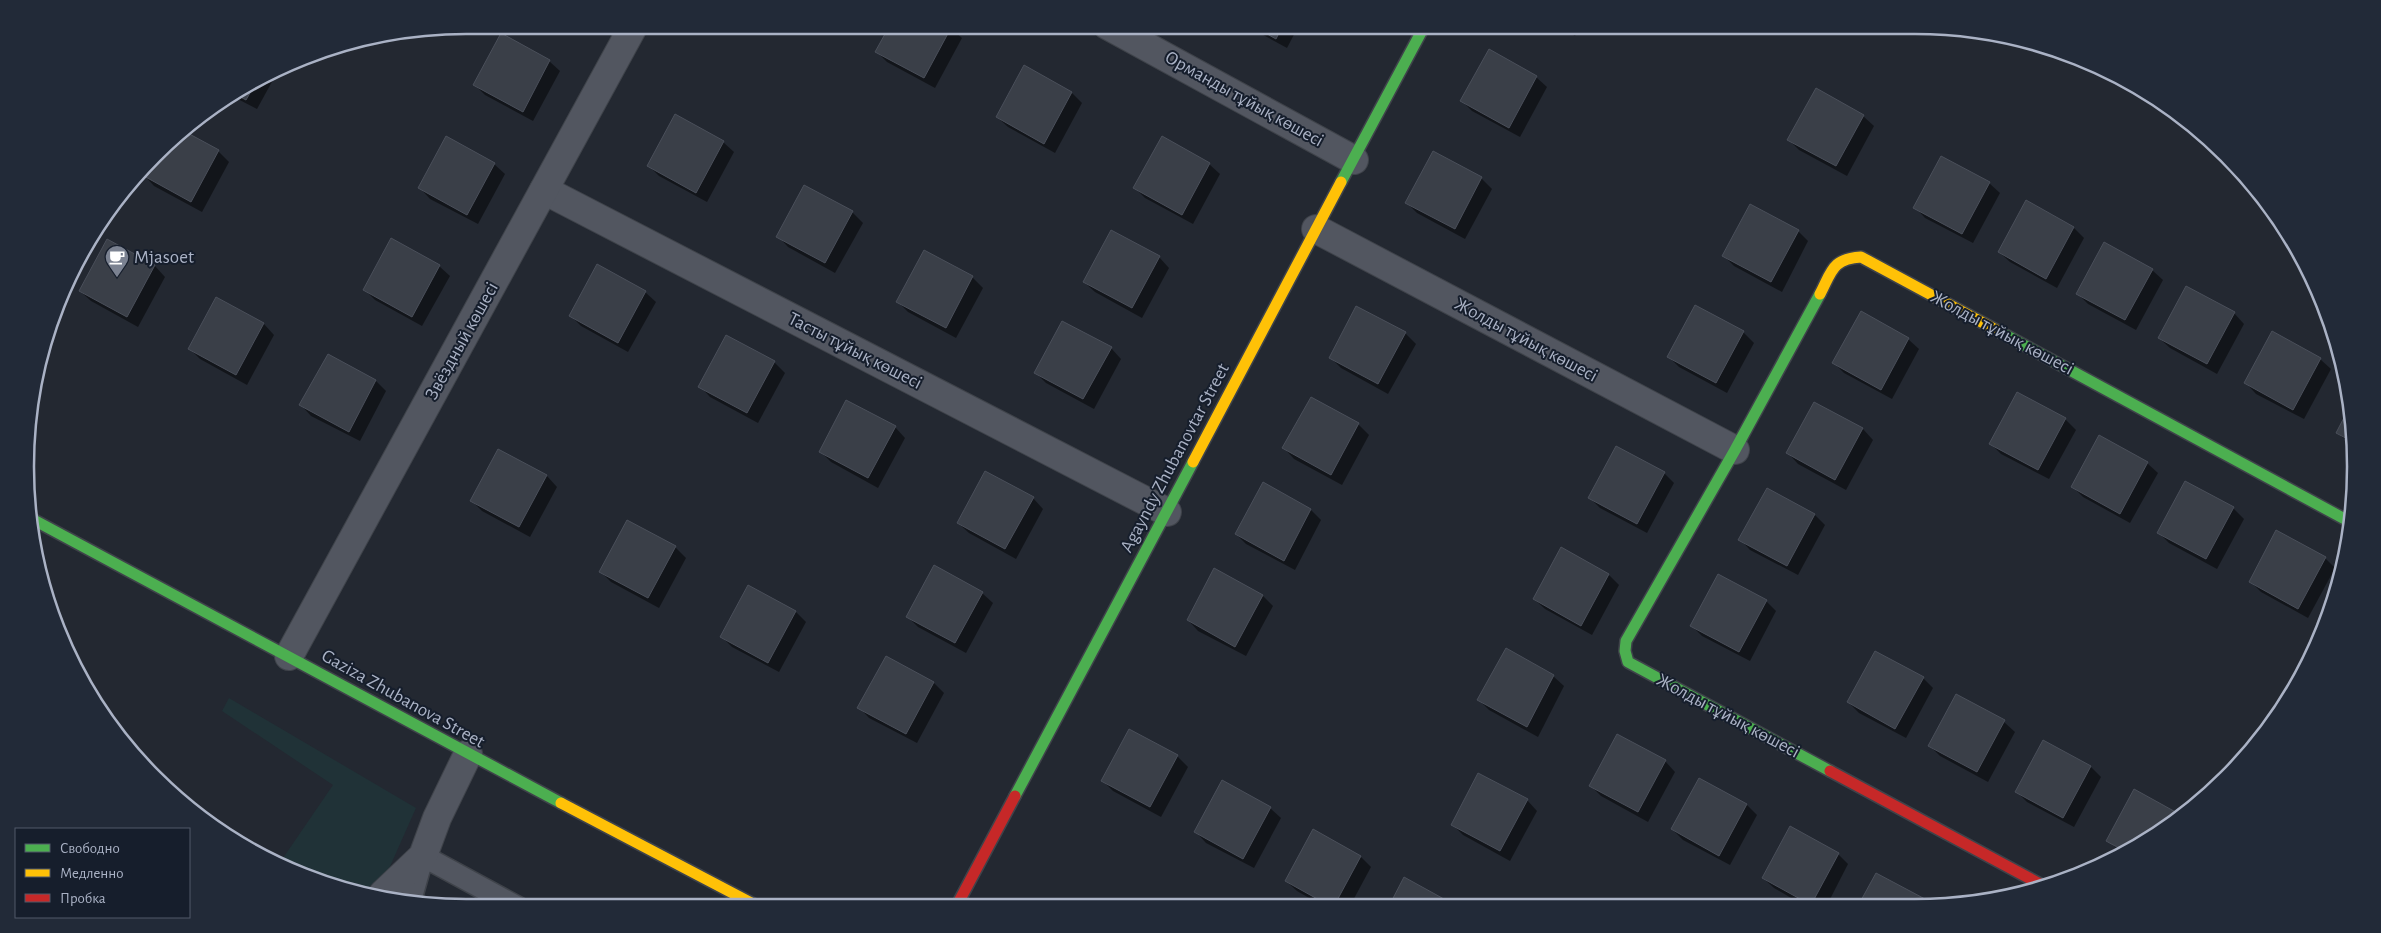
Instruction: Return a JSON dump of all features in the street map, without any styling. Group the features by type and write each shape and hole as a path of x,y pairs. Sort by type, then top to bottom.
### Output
{"street":[{"name":"Звёздный көшесі","path":"289,656 629,34"},
{"name":"Орманды тұйық көшесі","path":"1123,34 1354,160"},
{"name":"Agayndy Zhubanovtar Street","path":"960,899 1420,34"},
{"name":"Тасты тұйық көшесі","path":"544,190 1167,512"},
{"name":"Жолды тұйық көшесі","path":"1316,229 1736,450"},
{"name":"Жолды тұйық көшесі","path":"2036,882 1628,662 1625,651 1626,641 1736,450 1837,263 1849,258 1861,257 2344,519"},
{"name":"Gaziza Zhubanova Street","path":"37,521 468,754 744,899"},
{"path":"386,892 423,856 437,818 468,754"}],"lane":[{"path":"412,896 423,856 502,899"}],"shaded area":[{"path":"229,698 416,808 388,871 368,888 327,876 283,858 333,785 222,711"}],"building":[{"path":"500,34 550,60 523,112 473,85"},
{"path":"885,34 948,34 924,78 875,52"},
{"path":"1267,34 1278,34 1276,39"},
{"path":"1489,49 1537,76 1509,128 1460,101"},
{"path":"1024,65 1072,92 1044,144 996,117"},
{"path":"1816,88 1864,115 1836,166 1787,140"},
{"path":"251,92 246,100 241,97"},
{"path":"675,114 724,141 696,193 647,166"},
{"path":"189,134 219,150 191,202 145,177 160,160"},
{"path":"446,136 495,163 467,215 418,188"},
{"path":"1162,136 1210,163 1182,215 1133,188"},
{"path":"1433,151 1482,177 1455,229 1405,203"},
{"path":"1941,156 1990,182 1962,234 1913,208"},
{"path":"804,185 853,211 825,263 776,237"},
{"path":"2026,200 2074,227 2046,279 1998,252"},
{"path":"1750,204 1799,230 1771,282 1722,256"},
{"path":"1111,230 1160,256 1132,308 1083,282"},
{"path":"391,238 440,265 412,317 363,290"},
{"name":"Mjasoet","path":"107,239 155,265 127,317 79,291"},
{"path":"2104,242 2153,269 2125,320 2076,294"},
{"path":"924,250 973,276 946,328 896,302"},
{"path":"597,264 646,291 618,343 569,316"},
{"path":"2186,286 2235,312 2207,364 2158,338"},
{"path":"216,297 264,323 236,375 188,349"},
{"path":"1695,305 1744,331 1716,383 1667,357"},
{"path":"1356,306 1406,332 1378,384 1329,358"},
{"path":"1861,311 1909,338 1881,390 1832,363"},
{"path":"1062,321 1112,347 1083,399 1034,373"},
{"path":"2272,331 2321,358 2293,410 2244,383"},
{"path":"726,335 775,361 747,413 698,387"},
{"path":"328,354 376,380 349,432 299,405"},
{"path":"2017,392 2066,418 2038,470 1989,444"},
{"path":"1311,397 1359,423 1331,475 1282,448"},
{"path":"846,400 896,426 868,478 819,452"},
{"path":"1814,402 1863,428 1835,480 1786,453"},
{"path":"2344,417 2346,438 2336,433"},
{"path":"2099,435 2148,462 2120,514 2071,487"},
{"path":"1616,446 1665,472 1637,524 1588,498"},
{"path":"498,449 547,475 519,527 470,501"},
{"path":"985,471 1034,497 1005,549 957,523"},
{"path":"2185,481 2234,507 2206,559 2157,533"},
{"path":"1263,482 1311,509 1284,561 1235,534"},
{"path":"1767,488 1815,514 1787,566 1738,540"},
{"path":"627,520 676,546 648,598 599,572"},
{"path":"2276,530 2326,557 2298,609 2249,582"},
{"path":"1561,547 1609,574 1581,626 1533,599"},
{"path":"934,565 983,592 955,643 906,617"},
{"path":"1214,568 1263,595 1235,647 1187,620"},
{"path":"1718,574 1767,600 1739,652 1690,626"},
{"path":"748,585 796,611 768,663 720,637"},
{"path":"1506,648 1554,675 1527,727 1477,700"},
{"path":"1875,651 1924,677 1895,729 1847,702"},
{"path":"886,656 934,682 906,734 857,708"},
{"path":"1956,694 2005,720 1977,772 1928,746"},
{"path":"1129,729 1178,755 1150,807 1101,781"},
{"path":"1617,734 1666,760 1638,812 1589,786"},
{"path":"2043,740 2091,766 2063,818 2015,792"},
{"path":"1478,773 1528,799 1500,851 1451,825"},
{"path":"1699,778 1747,804 1719,856 1671,829"},
{"path":"1222,780 1271,807 1243,859 1194,832"},
{"path":"2134,789 2175,812 2119,848 2106,841"},
{"path":"1790,826 1839,853 1814,899 1800,899 1762,878"},
{"path":"1313,829 1361,856 1338,899 1317,899 1285,881"},
{"path":"1876,873 1924,899 1914,899 1862,899"},
{"path":"1404,877 1444,899 1393,899"}],"traffic: fast":[{"path":"1341,182 1420,34"},
{"path":"1820,294 1735,450 1626,641 1625,651 1628,662 1830,771"},
{"path":"1998,331 2344,519"},
{"path":"1015,796 1193,462"},
{"path":"37,522 561,803"}],"traffic: slow":[{"path":"1193,462 1341,182"},
{"path":"1820,294 1838,264 1844,260 1861,257 1998,331"},
{"path":"561,803 744,899"}],"traffic: jam":[{"path":"1830,771 2036,882"},
{"path":"960,899 1015,796"}],"place":[{"name":"Mjasoet","path":"117,278"}]}
